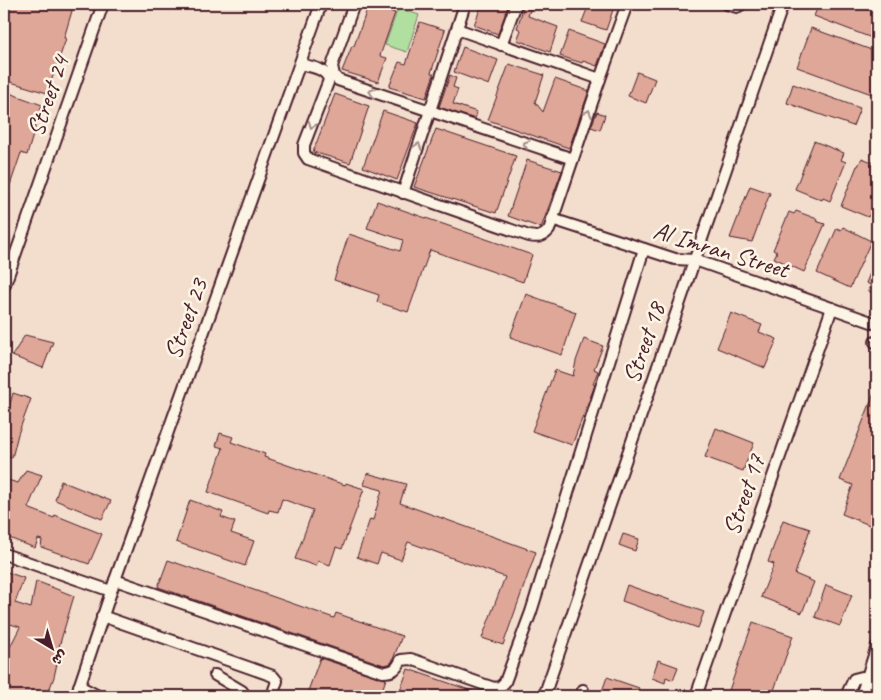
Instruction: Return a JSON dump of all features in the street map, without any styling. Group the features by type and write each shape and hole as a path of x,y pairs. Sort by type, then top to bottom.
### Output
{"street":[{"name":"Street 24","path":"4,286 103,4"},
{"name":"Street 23","path":"76,696 102,616 321,4"},
{"path":"354,4 332,66 334,75 340,81 573,160"},
{"path":"403,193 465,4"},
{"path":"501,45 516,4"},
{"path":"300,64 324,71 330,80 304,145 306,156 312,161 539,238 549,230 627,4"},
{"path":"727,4 737,7 742,4"},
{"name":"Street 18","path":"544,696 783,4"},
{"path":"457,29 600,79"},
{"name":"Al Imran Street","path":"552,220 675,259 695,260 877,324"},
{"path":"115,580 383,672 390,672 396,669 401,660 411,659 494,688 500,687 505,682 534,603 644,249"},
{"name":"Street 17","path":"696,696 832,308"},
{"path":"4,554 111,591"},
{"path":"102,616 273,676 277,681 272,696"},
{"path":"860,696 877,646"},
{"name":"Street 23","path":"71,696 91,648"},
{"path":"215,675 242,690 246,696"},
{"path":"846,696 854,679 866,678"},
{"path":"79,686 98,696"}],"shaded area":[{"path":"4,4 877,4 877,696 4,696"}],"green space":[{"path":"398,8 419,15 407,52 385,45"}],"building":[{"path":"4,4 74,4 64,38 66,39 47,93 4,80"},
{"path":"369,4 395,13 380,56 387,58 378,82 342,71 352,46 354,46"},
{"path":"482,4 509,4 498,34 474,25"},
{"path":"523,4 532,4 528,16 558,27 550,52 517,40 521,30 517,28"},
{"path":"589,4 615,4 606,30 582,22"},
{"path":"819,4 877,4 877,40 814,16"},
{"path":"420,22 445,30 431,73 434,74 426,98 389,87 399,62 406,64"},
{"path":"811,28 877,52 877,96 797,67"},
{"path":"569,31 605,44 597,66 560,56"},
{"path":"463,47 498,60 489,85 454,72"},
{"path":"509,64 544,75 535,102 543,112 555,79 589,91 569,148 488,120"},
{"path":"637,72 655,79 646,103 628,96"},
{"path":"450,75 456,78 453,87 458,89 453,104 477,112 475,119 439,107"},
{"path":"793,84 860,108 853,126 787,103"},
{"path":"4,91 42,105 27,155 21,153 5,200"},
{"path":"335,94 369,106 350,163 313,152"},
{"path":"383,111 418,123 397,180 363,167"},
{"path":"597,112 605,115 600,130 591,127"},
{"path":"436,129 516,156 496,213 414,187"},
{"path":"814,141 844,153 841,160 846,162 830,201 823,198 822,200 795,189"},
{"path":"862,158 877,164 877,218 869,215 868,217 841,206"},
{"path":"527,160 562,171 541,228 508,216"},
{"path":"750,186 770,193 752,242 730,238"},
{"path":"377,201 532,255 523,282 430,250 408,312 377,302 379,295 334,280 349,234 400,251 403,240 367,228"},
{"path":"796,211 825,224 804,272 774,258 777,252 773,250 789,212 794,214"},
{"path":"843,227 871,241 850,288 817,273 837,228 841,230"},
{"path":"877,256 877,295 868,291 871,285 866,283"},
{"path":"526,294 576,312 562,355 510,337"},
{"path":"731,313 762,325 759,332 777,339 765,368 717,348"},
{"path":"25,335 53,342 43,368 12,356"},
{"path":"584,339 603,346 594,369 598,371 593,384 595,385 572,445 532,431 555,370 573,376"},
{"path":"877,386 877,528 842,514 853,485 840,480"},
{"path":"13,393 31,399 18,434 12,458 4,456 4,425"},
{"path":"716,428 754,443 743,471 705,457"},
{"path":"220,433 233,437 231,442 265,454 264,457 345,485 346,483 364,489 342,549 336,547 330,565 318,561 316,566 295,559 313,510 282,499 278,512 269,510 268,513 208,492 223,448 216,446"},
{"path":"26,470 42,475 28,508 54,518 55,515 102,534 89,564 41,547 42,540 38,539 35,548 4,536 4,479 18,483"},
{"path":"367,473 406,484 400,503 536,552 503,645 482,638 505,577 408,542 401,560 381,553 377,564 357,557 370,519 373,520 382,490 364,485"},
{"path":"61,481 111,501 102,519 55,500"},
{"path":"190,500 223,512 221,517 235,522 231,533 254,541 245,566 176,542"},
{"path":"783,520 810,529 795,574 814,582 802,613 761,597 774,564 768,562"},
{"path":"623,534 639,539 635,551 619,545"},
{"path":"168,560 334,618 336,613 402,636 392,662 384,665 158,587"},
{"path":"4,571 24,578 15,603 31,608 36,581 74,596 58,650 60,650 54,677 47,696 4,696 4,669 7,657 5,657 20,627 4,622"},
{"path":"627,585 704,612 698,628 622,601"},
{"path":"826,585 852,595 840,626 815,617"},
{"path":"753,622 793,636 772,696 727,696"},
{"path":"320,658 386,679 380,696 324,696 308,691"},
{"path":"658,660 678,667 673,680 666,677 665,683 652,678"},
{"path":"408,669 484,695 398,696"},
{"path":"607,677 639,688 636,696 608,696 601,694"}]}
